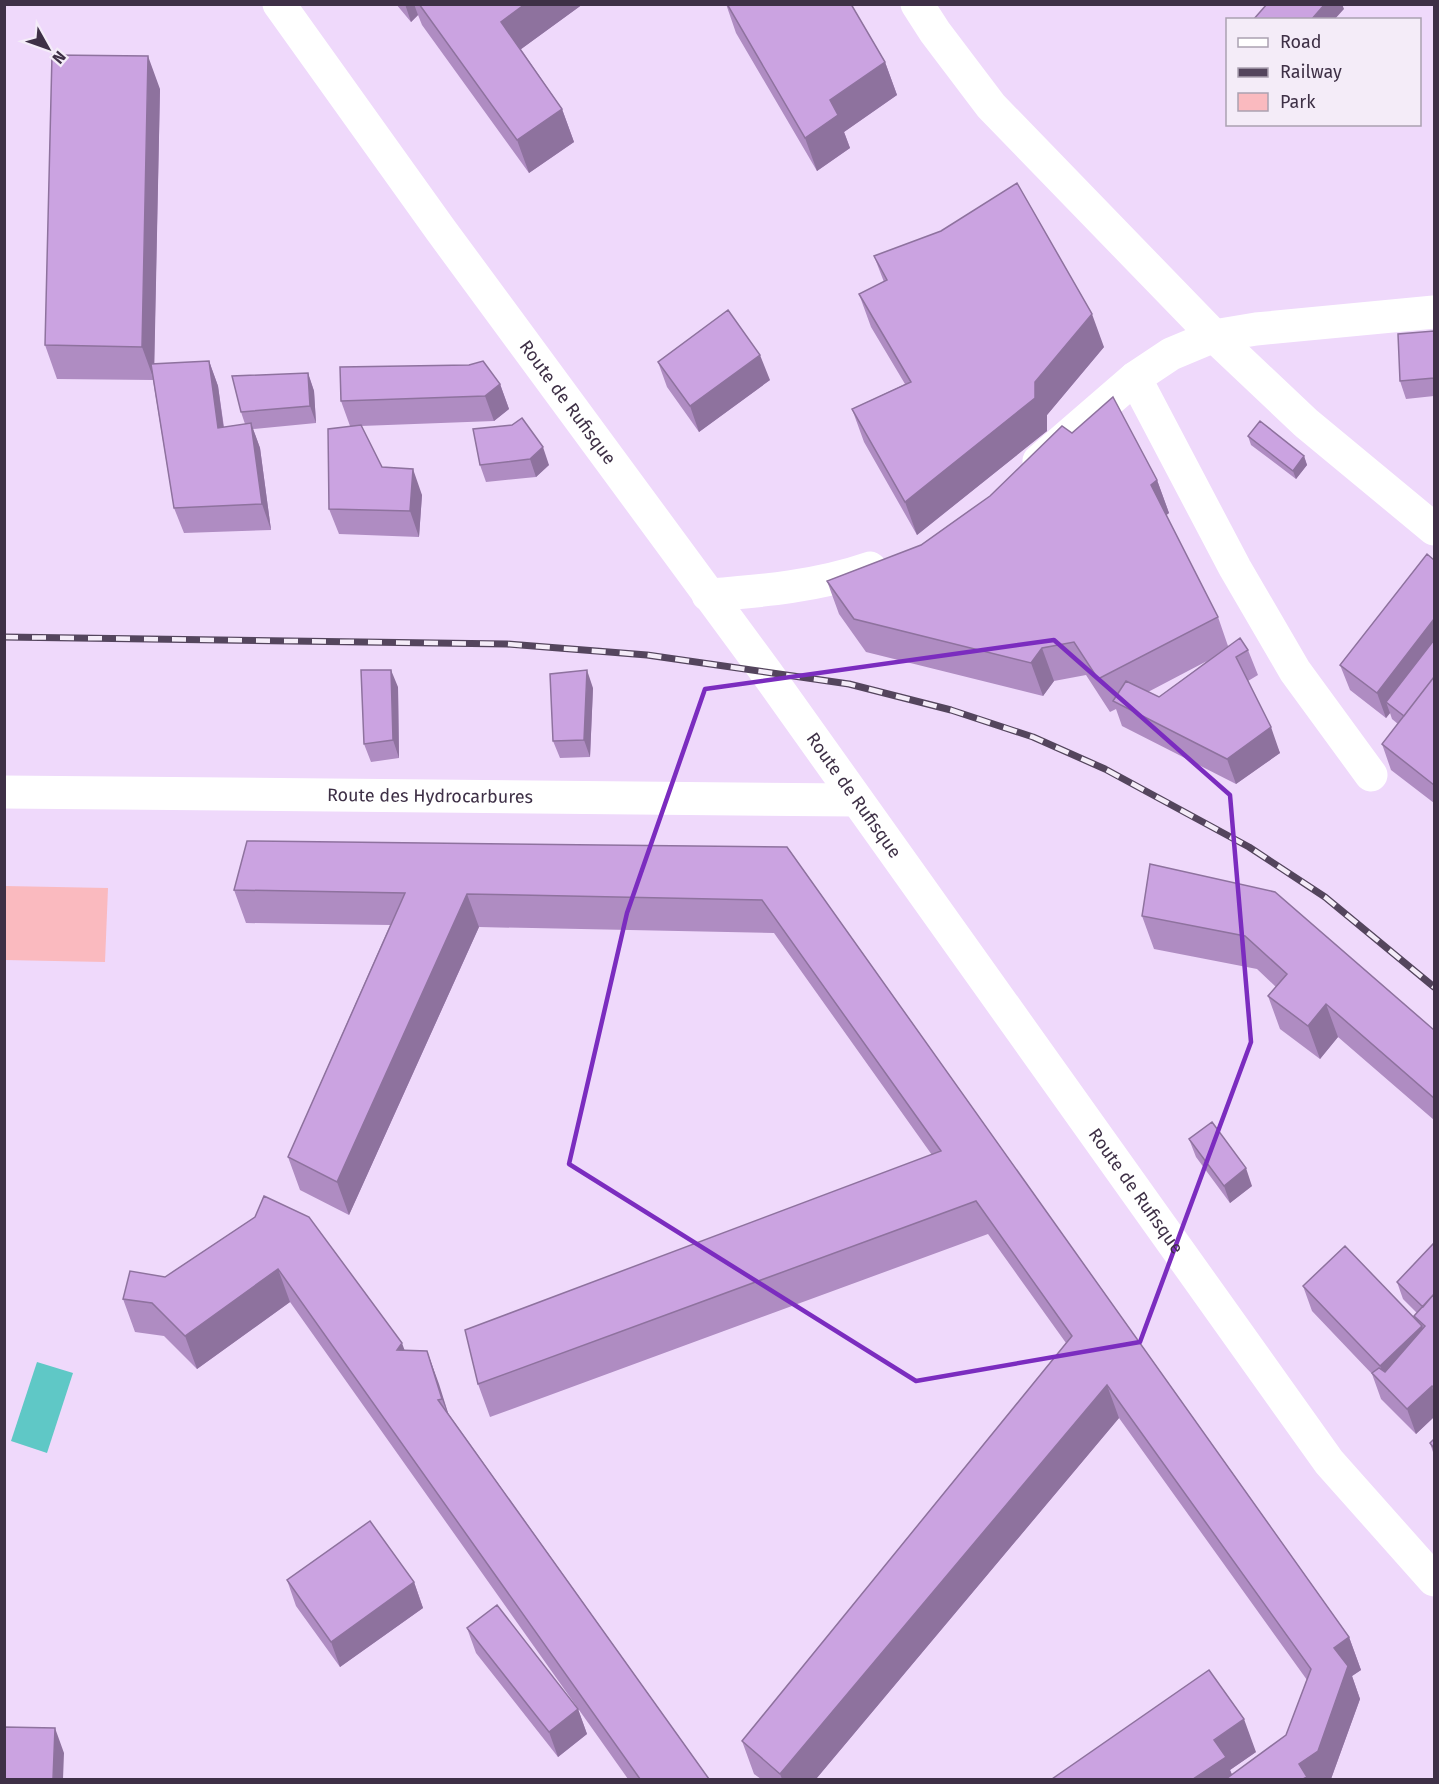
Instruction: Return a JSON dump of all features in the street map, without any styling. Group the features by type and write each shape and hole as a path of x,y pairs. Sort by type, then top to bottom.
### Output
{"street":[{"name":"Route de Rufisque","path":"279,4 766,672 855,800 1329,1462 1434,1580"},
{"path":"918,4 935,32 991,106 1214,336 1306,423 1434,529"},
{"path":"1013,483 1135,378 1171,354 1214,336 1256,329 1434,312"},
{"path":"1135,378 1235,568 1295,670 1371,775"},
{"path":"708,595 752,592 836,579 902,557"},
{"name":"Route des Hydrocarbures","path":"4,792 855,800"}],"highlighted area":[{"path":"1054,640 1230,795 1251,1042 1140,1342 916,1381 569,1164 627,913 705,689"}],"green space":[{"path":"5,886 108,888 105,962 5,960"}],"shaded area":[{"path":"37,1362 73,1373 47,1453 11,1441"}],"building":[{"path":"419,4 525,4 501,22 562,109 517,140"},
{"path":"727,4 851,4 885,62 830,100 838,115 805,138"},
{"path":"1267,4 1325,4 1313,18 1255,18"},
{"path":"52,55 148,56 142,347 45,345"},
{"path":"1017,183 1092,314 1035,382 1035,398 905,502 852,409 911,382 859,294 887,280 874,256 941,231"},
{"path":"728,310 760,355 690,406 658,362"},
{"path":"1434,331 1434,378 1400,381 1398,334"},
{"path":"209,361 218,428 251,423 262,504 174,508 151,364"},
{"path":"483,361 500,384 485,396 341,401 340,367 469,365"},
{"path":"308,373 310,406 241,412 232,376"},
{"path":"1113,397 1157,480 1151,485 1218,617 1098,679 1074,642 1042,648 1031,663 854,619 827,581 921,545 990,496 1062,426 1072,433"},
{"path":"522,418 543,447 530,459 480,465 473,429 512,425"},
{"path":"1260,421 1304,456 1293,471 1248,436"},
{"path":"361,425 382,467 413,469 410,511 329,509 328,429"},
{"path":"1427,554 1434,560 1434,619 1377,693 1340,665"},
{"path":"1240,638 1248,650 1236,657 1271,727 1227,759 1113,701 1126,681 1159,697"},
{"path":"1434,640 1434,677 1404,716 1386,702"},
{"path":"361,670 391,670 393,740 364,744"},
{"path":"587,670 584,740 553,741 550,674"},
{"path":"1434,677 1434,785 1382,744"},
{"path":"247,841 787,847 1349,1637 1334,1648 1348,1666 1318,1751 1299,1764 1307,1777 1303,1779 1226,1779 1286,1735 1311,1669 1107,1385 780,1774 742,1741 1072,1336 976,1201 478,1384 465,1330 941,1151 762,900 467,894 337,1182 288,1157 405,893 234,890"},
{"path":"1150,864 1275,892 1434,1030 1434,1098 1326,1004 1308,1026 1268,996 1287,974 1245,936 1142,916"},
{"path":"1212,1122 1246,1168 1224,1186 1189,1139"},
{"path":"264,1196 309,1217 402,1343 397,1350 427,1351 442,1399 438,1400 709,1779 640,1779 278,1269 185,1336 152,1303 123,1299 130,1271 165,1277 255,1217"},
{"path":"1434,1243 1434,1294 1423,1307 1397,1282"},
{"path":"1345,1246 1422,1326 1380,1366 1303,1286"},
{"path":"1434,1294 1434,1388 1432,1386 1407,1409 1372,1373 1379,1368 1385,1372 1425,1326 1414,1316"},
{"path":"370,1521 414,1582 331,1642 287,1580"},
{"path":"497,1605 578,1709 549,1732 467,1628"},
{"path":"1209,1670 1244,1719 1214,1740 1226,1757 1193,1779 1052,1779"},
{"path":"4,1727 55,1728 53,1779 4,1779"}],"railway":[{"path":"4,637 507,644 647,655 849,684 951,710 1033,737 1105,769 1249,847 1325,897 1434,987"}]}
